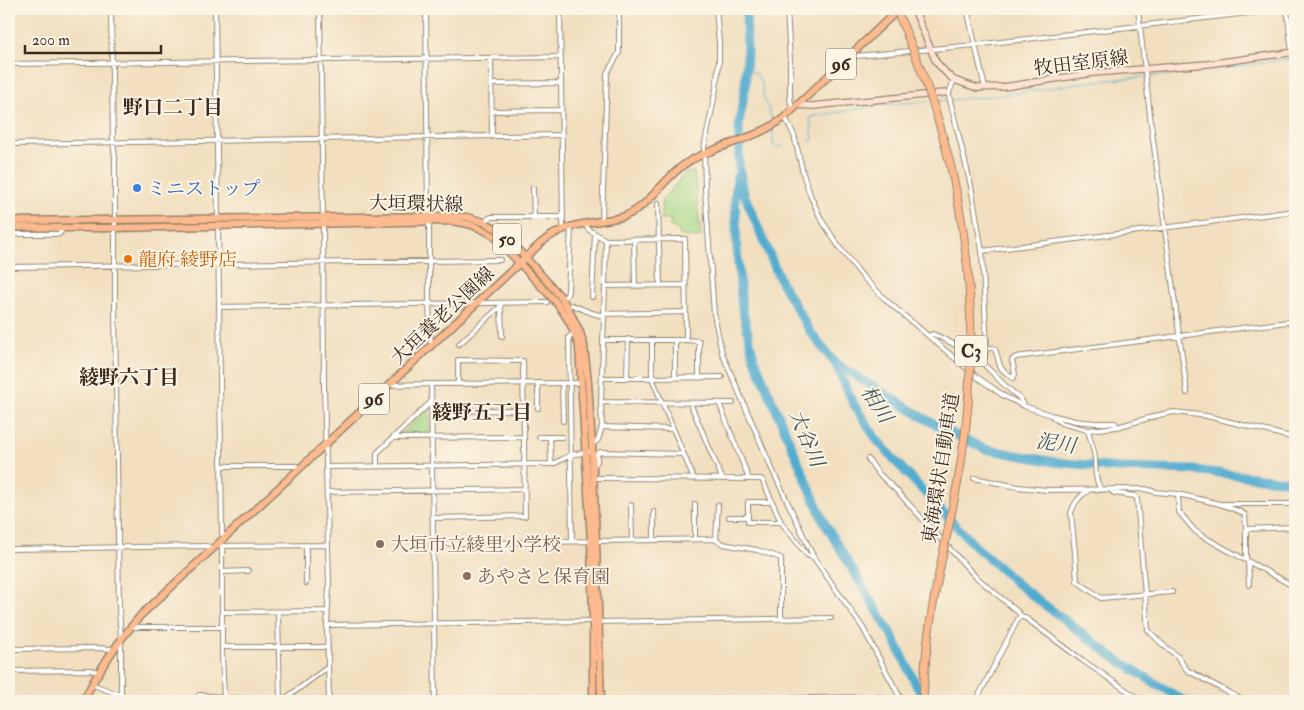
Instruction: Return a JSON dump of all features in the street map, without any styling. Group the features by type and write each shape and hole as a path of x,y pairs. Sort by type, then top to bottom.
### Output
{"highway":[{"name":"東海環状自動車道","path":"898,9 942,134 950,165 963,229 970,293 970,362 966,428 956,494 932,610 927,643 923,701"}],"main road":[{"name":"大垣養老公園線","path":"83,701 98,672 130,626 212,548 220,544 224,537 525,257 554,233 567,227 624,217 634,212 689,161 763,131 784,118 898,9"},
{"name":"牧田室原線","path":"914,9 936,62 954,80 971,87 1004,87 1093,73 1145,71 1294,52"},
{"path":"795,107 947,95"},
{"name":"大垣環状線","path":"9,227 24,224 115,220 218,222 467,217 484,222 498,230 562,299 575,320 584,346 588,382 600,701"},
{"name":"大垣環状線","path":"428,219 465,222 482,228 494,236 555,301 571,323 579,347 593,466 594,541"},
{"name":"大垣環状線","path":"9,221 64,228 115,228 218,222"},
{"name":"大垣環状線","path":"593,701 596,622"}],"street":[{"path":"111,9 113,142 115,157 121,694"},
{"path":"215,9 222,533 224,537"},
{"path":"320,9 329,701"},
{"path":"426,9 431,346"},
{"path":"560,9 563,217 567,227 568,291 567,295 562,299"},
{"path":"602,220 607,73 619,52 619,9"},
{"path":"716,9 719,62 716,89 704,148 706,153 705,188 710,277 714,314 722,353 772,469 814,558 863,628 902,701"},
{"path":"787,9 790,97 795,107"},
{"path":"967,9 985,88"},
{"path":"1138,9 1187,394"},
{"path":"850,55 975,45 1285,9 1294,52"},
{"path":"9,64 561,57"},
{"path":"491,58 492,137"},
{"path":"954,80 947,95 971,186 982,251 987,348 982,362"},
{"path":"491,84 561,83"},
{"path":"492,110 561,110"},
{"path":"784,118 794,135 804,177 822,218 839,247 863,277 887,301 991,388 1024,406 1075,421 1115,423 1117,426"},
{"path":"9,144 562,136"},
{"path":"533,188 534,217"},
{"path":"658,203 660,286"},
{"path":"982,251 1295,211"},
{"path":"484,222 490,217 563,217"},
{"path":"584,223 589,230 606,240 684,239 686,340"},
{"path":"9,234 59,234 64,228"},
{"path":"592,297 595,234"},
{"path":"634,239 635,286"},
{"path":"327,467 551,464 560,462 571,455 590,450 598,440 602,427 601,402 606,240"},
{"path":"9,267 500,260"},
{"path":"605,286 686,285"},
{"path":"219,307 547,302"},
{"path":"501,304 502,336"},
{"path":"459,344 501,304"},
{"path":"572,304 592,314 604,315 686,312"},
{"path":"987,348 995,349 998,366 1013,378 1015,374 1012,360 1016,357 1295,321"},
{"path":"572,542 569,337 574,332"},
{"path":"929,336 933,334 938,336 982,362 1023,402 1024,406"},
{"path":"627,378 628,339"},
{"path":"604,340 699,341 699,378"},
{"path":"652,340 652,378 694,478"},
{"path":"675,340 675,377"},
{"path":"433,518 525,516 523,360 458,360 458,384"},
{"path":"602,378 722,377"},
{"path":"538,383 538,408"},
{"path":"562,383 563,422"},
{"path":"389,385 582,383"},
{"path":"431,384 435,701"},
{"path":"377,466 377,453 431,402"},
{"path":"601,402 732,403"},
{"path":"690,403 722,478"},
{"path":"719,403 749,479"},
{"path":"431,410 524,410"},
{"path":"1051,415 1061,422 1088,430 1117,426 1175,412 1206,416 1295,438"},
{"path":"602,427 673,429"},
{"path":"1088,430 1095,457 1095,474 1100,490"},
{"path":"393,438 524,436"},
{"path":"539,437 562,437"},
{"path":"550,437 551,464"},
{"path":"593,466 596,462 597,454 600,452 683,454"},
{"path":"314,454 326,460"},
{"path":"868,460 975,576 1021,616 1027,618 1082,660 1142,701"},
{"path":"221,466 296,466 300,468"},
{"path":"594,478 761,479 781,522 807,555 814,558"},
{"path":"974,478 1018,487 1047,490 1145,489 1178,494 1220,504 1241,512 1245,515 1249,585"},
{"path":"327,492 525,489"},
{"path":"1090,490 1081,496 1072,507 1071,513 1077,581 1100,598 1172,592"},
{"path":"1110,490 1114,493 1135,496 1137,499 1148,630 1177,656 1187,670 1244,701"},
{"path":"1178,494 1179,512 1195,531 1295,587"},
{"path":"771,501 748,502 748,522 781,522"},
{"path":"695,504 695,539"},
{"path":"1220,504 1295,504"},
{"path":"631,505 632,540"},
{"path":"716,540 718,505"},
{"path":"654,512 654,540"},
{"path":"729,517 748,517"},
{"path":"1246,529 1295,527"},
{"path":"432,544 714,539 723,544 757,550 781,558 781,618"},
{"path":"224,698 220,544 328,545"},
{"path":"306,545 306,583"},
{"path":"9,550 206,546 212,548"},
{"path":"222,572 248,571"},
{"path":"222,612 327,611"},
{"path":"278,612 281,701"},
{"path":"976,701 1021,616"},
{"path":"327,625 830,618"},
{"path":"130,626 222,627"},
{"path":"222,648 328,647"},
{"path":"9,649 113,649"},
{"path":"281,701 328,667"},
{"path":"9,671 91,670 98,672"},
{"path":"91,684 138,701"},
{"path":"196,701 198,695 266,701"},
{"path":"608,701 883,698 886,701"}],"green space":[{"path":"694,172 701,237 693,238 680,235 678,230 670,226 671,219 661,219 662,200 685,173"},
{"path":"429,408 430,435 399,436"}],"waterway":[{"name":"相川","path":"746,9 747,52 745,88 739,124 739,165 744,194 781,282 811,333 835,363 853,403 877,440 897,463 974,545 1016,583 1112,656 1185,701"},
{"path":"1147,77 1295,58"},
{"path":"746,69 757,74 773,122"},
{"path":"951,100 1039,90 1078,83 1143,77"},
{"path":"934,101 947,100"},
{"path":"809,141 813,140 810,117 880,105 930,101"},
{"path":"773,129 773,145 783,146"},
{"name":"大谷川","path":"737,176 735,196 737,251 742,308 754,358 824,522 893,637 924,701"},
{"name":"泥川","path":"835,363 939,427 985,449 1054,462 1118,468 1193,470 1295,482"}],"place":[{"name":"ミニストップ","path":"137,188"},
{"name":"龍府 綾野店","path":"128,259"},
{"name":"大垣市立綾里小学校","path":"380,544"},
{"name":"あやさと保育園","path":"467,576"}],"district":[{"name":"野口二丁目","path":"173,107"},
{"name":"綾野六丁目","path":"129,377"},
{"name":"綾野五丁目","path":"482,412"}]}
